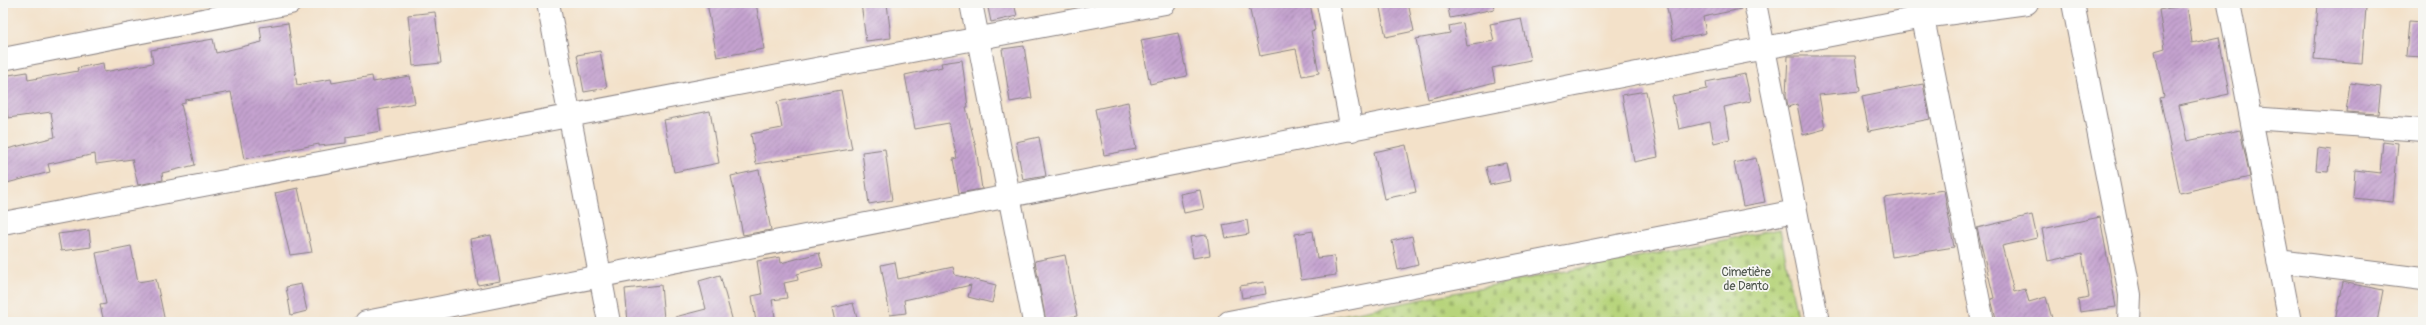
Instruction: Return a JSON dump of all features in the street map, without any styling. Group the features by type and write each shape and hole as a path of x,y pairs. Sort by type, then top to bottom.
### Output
{"street":[{"path":"3,59 290,3"},
{"path":"548,3 609,322"},
{"path":"971,3 1034,322"},
{"path":"3,223 1165,3"},
{"path":"1328,3 1352,130"},
{"path":"1755,3 1818,322"},
{"path":"366,322 1764,50 1921,10 2027,3"},
{"path":"2073,3 2130,295 2128,322"},
{"path":"2230,3 2290,322"},
{"path":"1921,10 1983,322"},
{"path":"2251,118 2423,130"},
{"path":"1230,322 1796,212"},
{"path":"2278,261 2423,279"}],"green space":[{"name":"Cimetière de Danto","path":"1780,229 1798,322 1306,322"}],"building":[{"path":"707,3 756,3 764,49 717,57"},
{"path":"861,3 887,3 891,38 866,41"},
{"path":"987,3 1014,3 1017,16 991,22"},
{"path":"1263,3 1310,3 1315,30 1311,31 1319,73 1302,76 1296,49 1260,56 1249,6"},
{"path":"1379,3 1408,3 1414,31 1386,37"},
{"path":"1447,3 1493,3 1494,9 1450,18"},
{"path":"1666,3 1740,3 1741,9 1703,17 1706,33 1673,40"},
{"path":"2318,3 2366,7 2362,63 2314,59"},
{"path":"2187,5 2192,43 2219,37 2229,94 2179,105 2187,141 2240,130 2250,177 2180,193 2160,98 2164,97 2155,51 2165,48 2159,10"},
{"path":"435,12 441,63 413,66 408,15"},
{"path":"1521,18 1530,60 1492,68 1495,82 1428,99 1416,39 1450,33 1449,26 1463,23 1467,46 1494,41 1490,24"},
{"path":"2409,21 2423,22 2423,57 2406,56"},
{"path":"288,23 297,85 331,79 332,83 372,76 373,82 410,76 415,103 378,110 381,131 346,137 346,143 319,146 319,144 244,159 231,92 185,100 185,103 181,104 195,165 162,173 163,180 138,185 132,159 96,164 95,154 48,164 50,172 3,184 3,150 55,137 51,112 8,118 3,76 27,72 28,80 78,71 77,68 103,63 104,72 153,63 151,50 213,39 216,53 262,42 260,27"},
{"path":"1178,33 1187,76 1150,84 1141,40"},
{"path":"1024,46 1032,98 1010,102 1002,49"},
{"path":"600,51 607,88 584,92 577,55"},
{"path":"1788,56 1855,56 1860,91 1819,95 1825,129 1803,135 1797,104 1788,107 1786,95"},
{"path":"962,60 968,107 966,107 976,148 982,189 959,193 953,159 957,158 949,123 915,129 905,75 942,67 941,63"},
{"path":"1745,74 1751,101 1724,107 1730,139 1714,143 1710,122 1679,129 1672,96 1707,89 1706,82"},
{"path":"2350,83 2381,87 2378,114 2346,112"},
{"path":"1923,84 1930,119 1869,131 1862,96"},
{"path":"841,90 852,149 756,164 751,134 782,128 777,102"},
{"path":"1646,91 1658,157 1634,162 1622,95"},
{"path":"1128,102 1136,149 1104,155 1095,109"},
{"path":"710,111 719,163 674,172 664,120"},
{"path":"1039,137 1046,176 1023,180 1016,142"},
{"path":"2383,141 2398,143 2393,202 2353,198 2355,170 2380,173"},
{"path":"1406,145 1416,192 1384,199 1374,152"},
{"path":"2318,148 2331,150 2328,171 2316,170"},
{"path":"885,149 892,200 869,204 862,152"},
{"path":"1756,158 1765,202 1743,206 1734,163"},
{"path":"1506,163 1510,181 1490,185 1486,167"},
{"path":"759,170 771,230 743,235 731,176"},
{"path":"298,188 312,252 290,255 275,193"},
{"path":"1200,190 1204,209 1184,213 1180,194"},
{"path":"1944,190 1954,247 1892,257 1884,198"},
{"path":"2032,215 2037,238 2002,246 2014,292 2025,289 2029,302 2046,297 2053,322 1997,322 1991,299 1994,298 1977,228"},
{"path":"2100,217 2116,307 2080,312 2078,299 2089,297 2082,254 2048,261 2042,229"},
{"path":"1247,220 1249,234 1226,238 1223,225"},
{"path":"89,230 91,247 61,251 58,234"},
{"path":"1313,231 1317,258 1334,256 1336,275 1301,280 1295,234"},
{"path":"491,235 500,281 478,285 470,239"},
{"path":"1207,235 1210,255 1193,258 1190,237"},
{"path":"1412,236 1418,265 1398,270 1392,241"},
{"path":"131,246 138,282 156,279 165,322 104,322 100,305 106,304 96,253"},
{"path":"819,253 823,267 797,274 798,280 784,283 787,298 772,300 776,322 756,322 752,296 762,294 757,261 780,257 781,263"},
{"path":"1065,255 1077,316 1046,322 1035,261"},
{"path":"895,262 898,279 953,267 955,275 996,285 992,303 968,297 971,285 904,300 906,313 890,315 881,265"},
{"path":"720,275 733,322 676,322 675,317 706,309 699,281"},
{"path":"1264,282 1266,294 1242,298 1240,286"},
{"path":"2342,282 2383,290 2377,322 2335,322"},
{"path":"301,284 307,311 291,315 286,287"},
{"path":"661,285 664,319 628,322 625,289"},
{"path":"853,303 858,322 835,322 832,308"}]}
